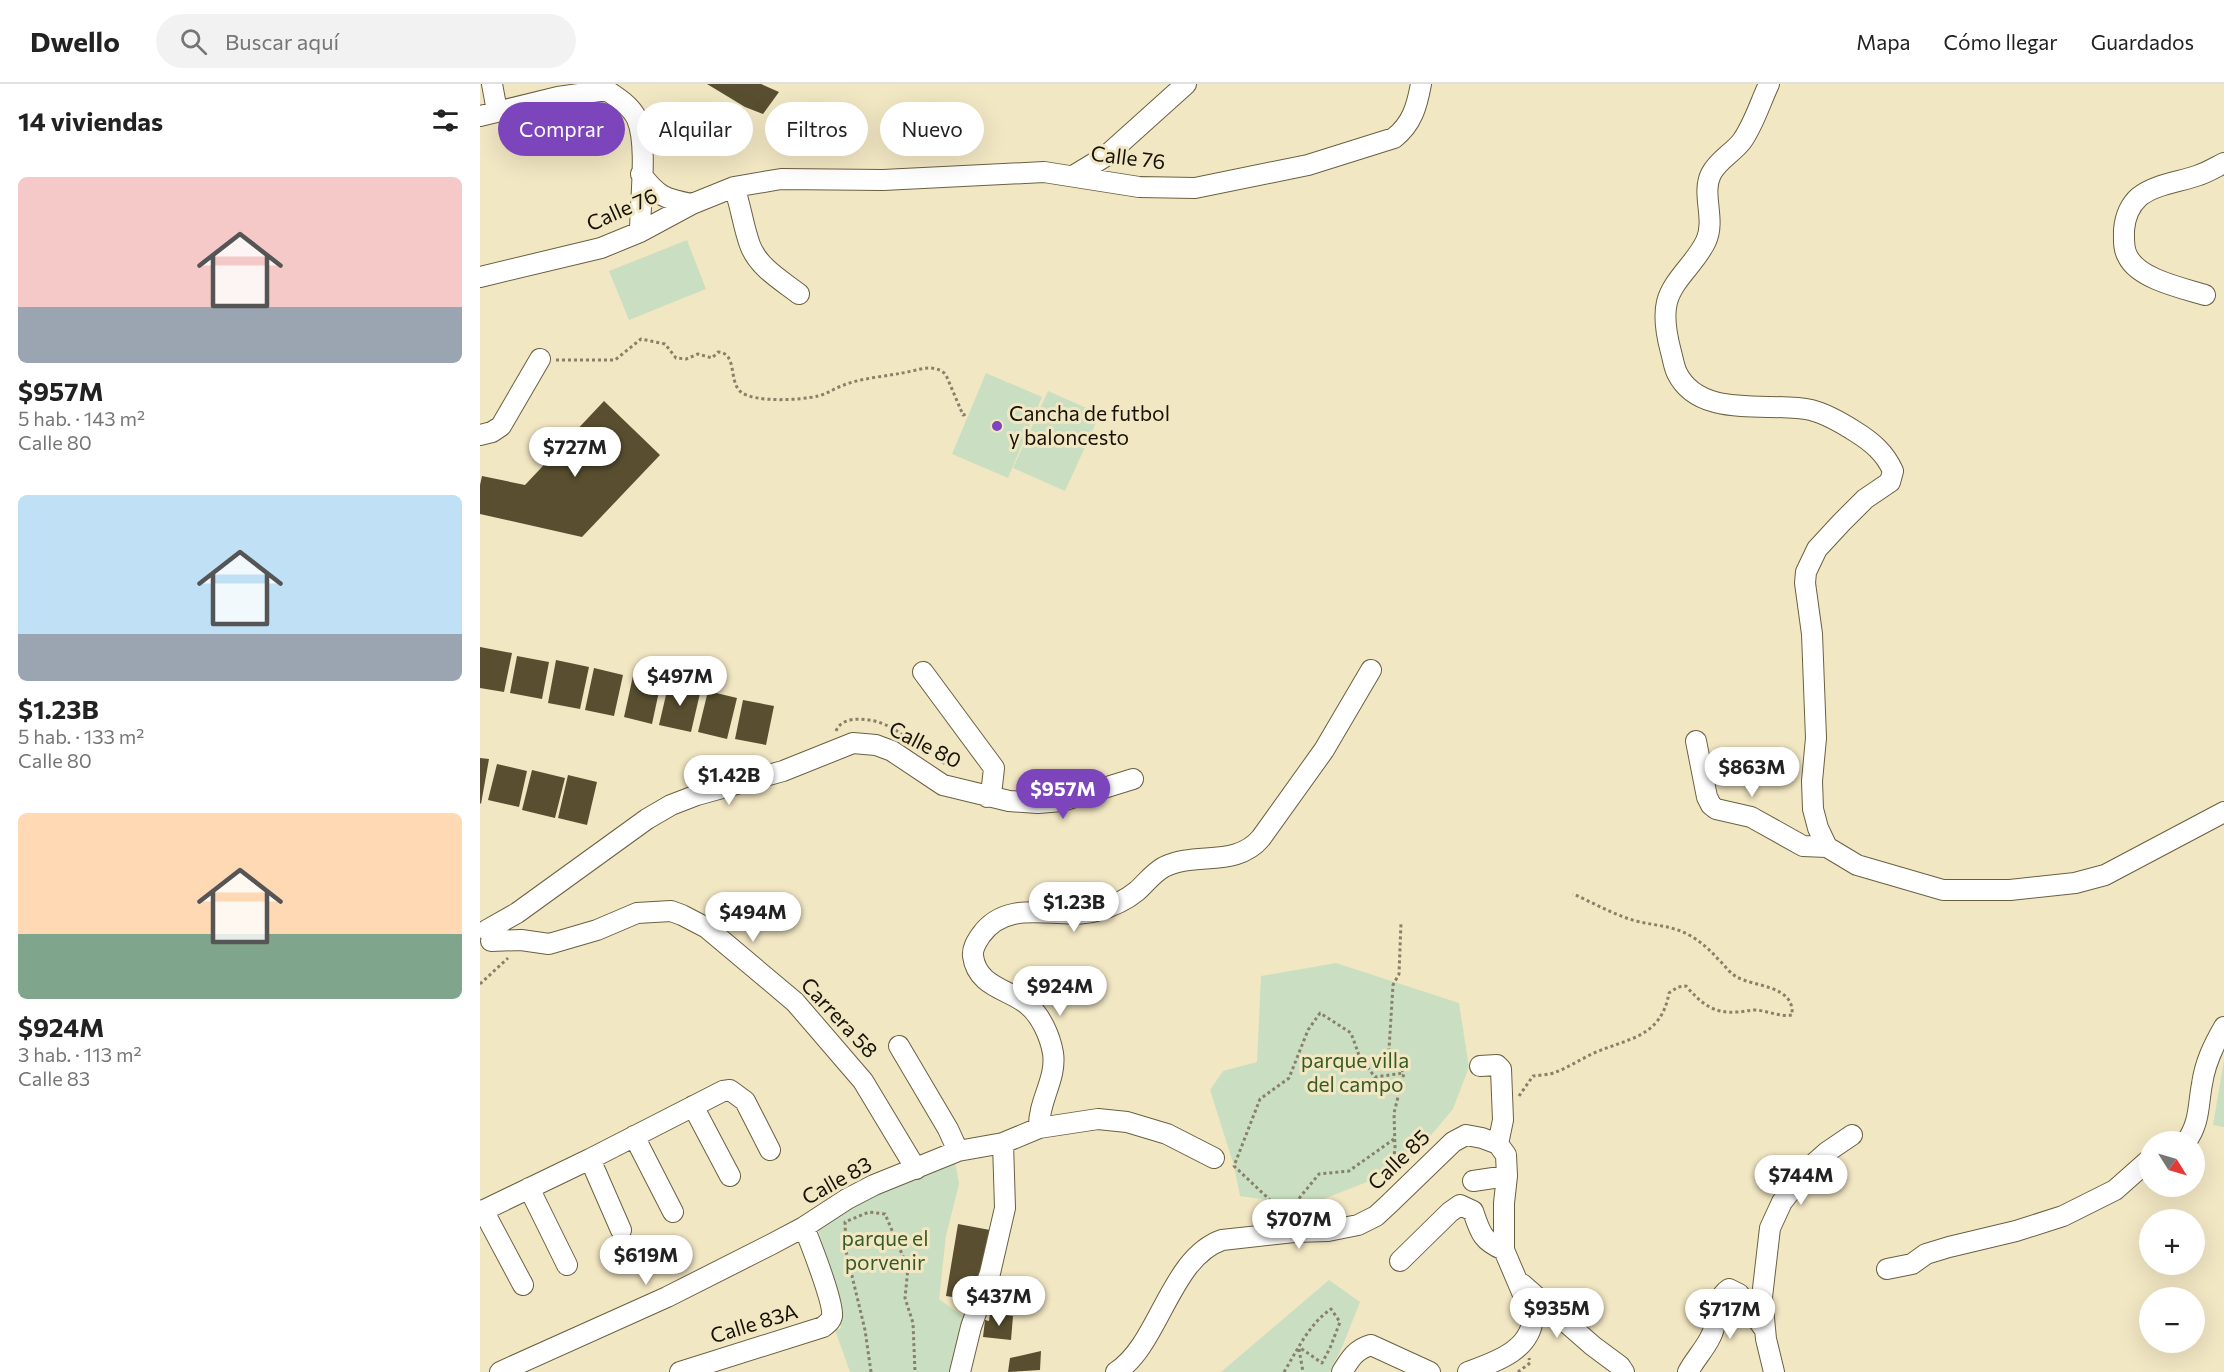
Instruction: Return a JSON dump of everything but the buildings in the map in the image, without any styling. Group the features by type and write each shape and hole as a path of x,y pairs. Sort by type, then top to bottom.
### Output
{"street":[{"path":"492,84 488,114 558,97 611,91 636,117 642,136 640,232"},
{"path":"1073,176 1106,156 1186,84"},
{"name":"Calle 76","path":"480,277 601,248 640,232 692,204 734,187 781,179 883,180 1044,172 1139,187 1195,189 1308,165 1394,138 1404,130 1411,119 1422,84"},
{"path":"1769,84 1750,129 1710,175 1708,186 1711,227 1705,243 1674,287 1666,303 1666,335 1677,373 1687,387 1700,397 1743,406 1809,410 1826,415 1864,437 1879,449 1893,471 1890,482 1865,499 1817,549 1806,572 1805,583 1812,634 1816,738 1812,781 1813,809 1818,828 1827,847"},
{"path":"2205,295 2155,279 2133,265 2126,255 2125,220 2130,208 2139,197 2165,185 2200,175 2224,163"},
{"path":"642,165 653,189 660,195 692,204"},
{"path":"734,187 750,246 761,264 799,294"},
{"path":"480,435 492,432 501,426 540,359"},
{"path":"1039,1128 1040,1109 1052,1073 1053,1052 1049,1038 1043,1024 1030,1006 999,990 978,970 973,957 973,949 980,937 987,928 1014,914 1033,911 1071,914 1096,911 1128,897 1164,867 1203,857 1234,856 1250,849 1261,838 1324,750 1371,670"},
{"path":"923,672 994,768 992,786 987,797"},
{"path":"1696,741 1707,797 1716,809 1751,817 1803,846 1827,847 1857,865 1943,890 2010,890 2075,883 2105,875 2224,812"},
{"name":"Calle 80","path":"485,938 647,819 671,805 697,795 783,771 853,743 876,745 892,752 943,785 987,797 1038,804 1062,801 1133,779"},
{"name":"Carrera 58","path":"485,938 557,942 597,930 637,913 671,911 682,915 706,928 795,1002 863,1081 916,1169"},
{"path":"2193,1131 2199,1114 2202,1083 2210,1053 2224,1027"},
{"path":"899,1046 958,1150"},
{"path":"1468,1372 1507,1356 1526,1340 1532,1330 1533,1318 1504,1250 1504,1203 1507,1176 1506,1155 1498,1143 1503,1120 1500,1069 1497,1065 1480,1066"},
{"path":"523,1285 481,1211 590,1159 723,1091 730,1090 745,1101 770,1150"},
{"path":"693,1106 730,1176"},
{"name":"Calle 83","path":"500,1372 667,1297 804,1227 847,1199 874,1185 958,1150 1003,1143 1039,1128 1098,1119 1127,1122 1167,1134 1214,1158"},
{"name":"Calle 85","path":"1116,1372 1136,1352 1186,1269 1210,1244 1221,1240 1294,1232 1328,1231 1358,1225 1376,1216 1453,1142 1466,1135 1498,1143"},
{"path":"1774,1372 1765,1330 1762,1297 1770,1228 1785,1197 1809,1168 1852,1135"},
{"path":"634,1136 673,1212"},
{"path":"960,1372 971,1327 990,1274 1005,1208 1003,1143"},
{"path":"590,1159 621,1230"},
{"path":"1887,1269 1912,1264 1926,1254 1949,1247 2016,1231 2063,1216 2115,1190 2139,1169"},
{"path":"1473,1181 1507,1176"},
{"path":"529,1188 567,1265"},
{"path":"1400,1261 1460,1205 1473,1210 1482,1236 1490,1245 1504,1250"},
{"name":"Calle 83A","path":"680,1372 823,1327 829,1322 831,1311 817,1260 804,1227"},
{"path":"1517,1280 1593,1347 1620,1366 1624,1372"},
{"path":"1688,1372 1711,1337 1719,1301 1723,1293 1729,1289 1739,1294 1765,1330"},
{"path":"1342,1372 1352,1356 1362,1347 1371,1345 1430,1372"}],"path":[{"path":"540,359 615,360 641,339 665,344 676,358 686,359 698,354 712,358 718,352 722,352 730,360 733,379 743,394 772,400 818,396 838,387 884,374 933,368 942,370 946,375 963,415 967,414"},
{"path":"1503,1120 1533,1076 1555,1073 1612,1045 1631,1041 1647,1031 1657,1021 1666,1007 1668,993 1678,987 1686,986 1701,1003 1716,1012 1753,1010 1784,1016 1792,1015 1793,1008 1787,999 1771,987 1737,978 1705,945 1675,927 1637,921 1573,894"},
{"path":"1390,1203 1394,1113 1404,1073 1389,1049 1393,985 1399,974 1401,922"},
{"path":"1394,1139 1349,1171 1318,1174 1287,1213 1234,1166 1260,1099 1290,1078 1308,1030 1320,1013 1351,1033 1360,1058 1375,1077 1404,1073"},
{"path":"871,1372 865,1330 846,1251 845,1222 869,1212 885,1214 908,1268 905,1298 913,1323 915,1372"},
{"path":"1284,1372 1299,1347 1317,1318 1331,1309 1340,1322 1322,1363 1299,1347"},
{"path":"1299,1347 1304,1372"},
{"path":"1528,1372 1530,1363"}],"green space":[{"path":"687,240 706,289 629,320 609,271"},
{"name":"Cancha de futbol y baloncesto","path":"986,373 1042,397 1008,478 952,454"},
{"name":"Cancha de futbol y baloncesto","path":"1048,391 1100,414 1065,491 1013,468"},
{"name":"parque villa del campo","path":"1336,963 1459,1003 1469,1067 1453,1109 1400,1169 1306,1206 1240,1196 1234,1166 1210,1090 1223,1071 1257,1062 1261,976"},
{"path":"2224,1060 2224,1127 2213,1125"},
{"name":"parque el porvenir","path":"955,1161 959,1184 946,1236 939,1299 965,1318 953,1372 850,1372 835,1330 841,1328 817,1224 876,1187"},
{"path":"1329,1280 1360,1302 1330,1372 1221,1372"}],"place":[{"name":"Cancha de futbol y baloncesto","path":"997,426"}]}
